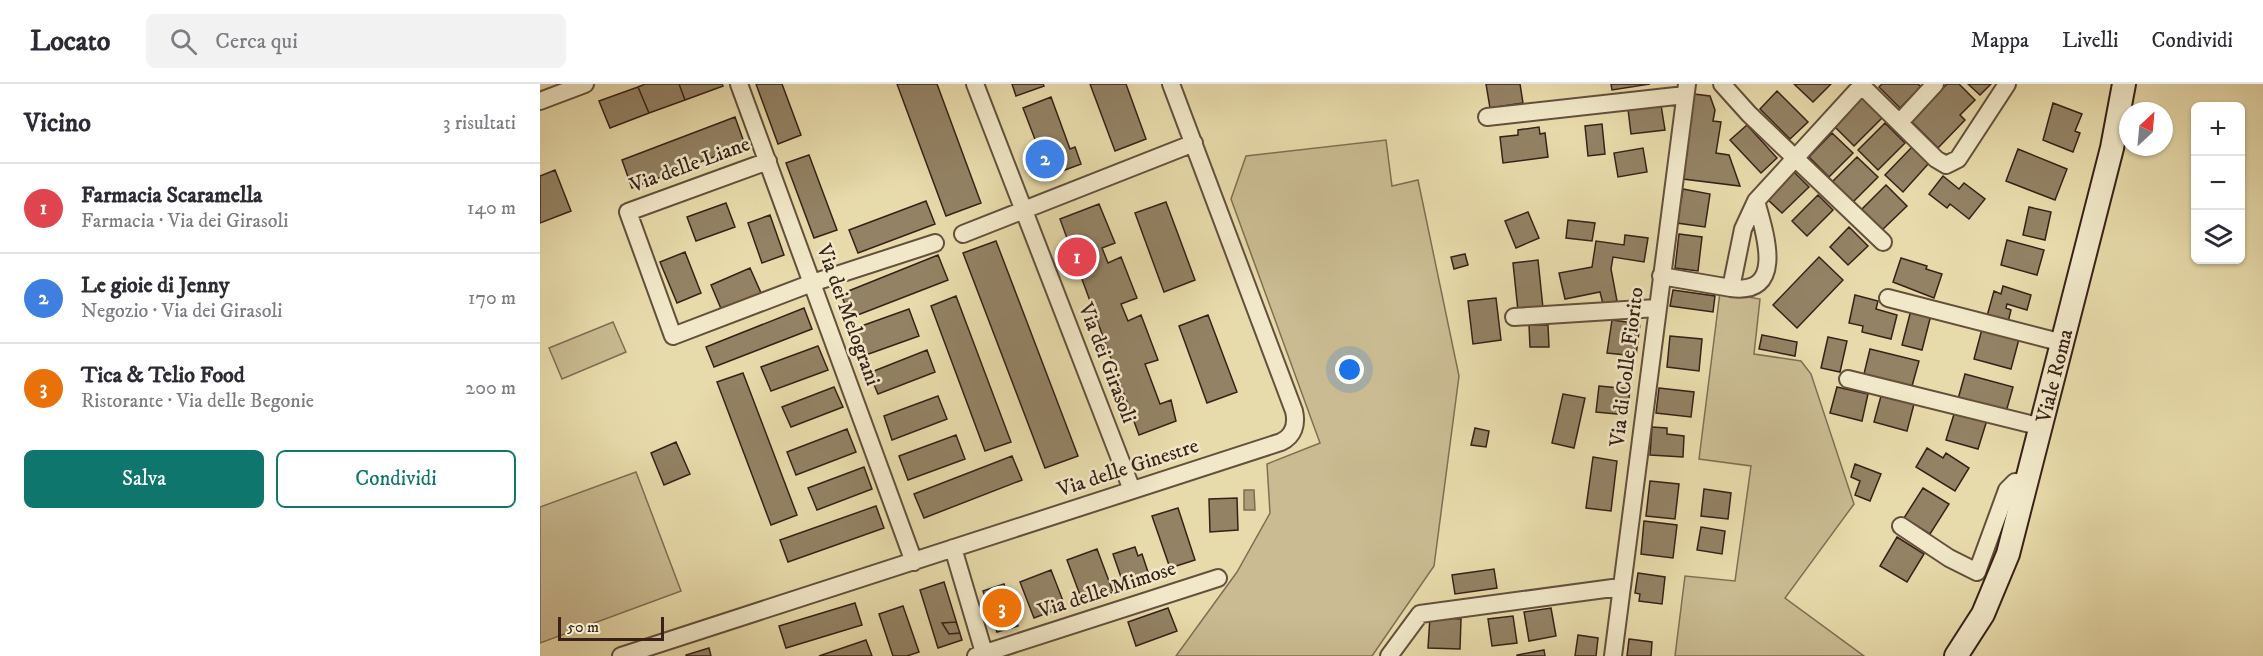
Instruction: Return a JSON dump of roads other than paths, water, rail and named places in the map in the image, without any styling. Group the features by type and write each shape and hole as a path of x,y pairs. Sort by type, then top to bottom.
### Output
{"street":[{"path":"540,101 585,84"},
{"name":"Via dei Melograni","path":"739,84 914,562"},
{"name":"Via dei Girasoli","path":"975,84 1132,490"},
{"name":"Via delle Ginestre","path":"621,656 1281,442 1292,433 1295,425 1294,411 1171,84"},
{"path":"1722,84 1794,158 1883,242"},
{"path":"1900,122 1935,84"},
{"path":"1731,288 1743,229 1756,201 1861,85 1936,159 1946,165 1958,159 2007,84"},
{"name":"Viale Roma","path":"1956,656 1989,602 2008,554 2116,129 2124,84"},
{"path":"1487,117 1686,89"},
{"name":"Via di Colle Fiorito","path":"1613,656 1620,587 1686,89"},
{"path":"963,234 1024,212 1194,143"},
{"name":"Via delle Liane","path":"768,161 628,212 673,336 812,283"},
{"path":"1661,276 1731,288 1744,289 1753,286 1768,265 1768,248 1756,201"},
{"path":"812,283 935,243"},
{"path":"1888,297 2063,343"},
{"path":"1514,316 1656,308"},
{"path":"1848,379 2042,427"},
{"path":"1901,526 1977,572 2007,490 2015,482 2027,483"},
{"path":"953,548 981,655"},
{"name":"Via delle Mimose","path":"981,655 1218,578"},
{"path":"1389,656 1420,614 1620,587"}],"place":[{"name":"Le gioie di Jenny","path":"1045,159"},
{"name":"Farmacia Scaramella","path":"1077,257"},
{"name":"Tica & Telio Food","path":"1002,608"}]}
